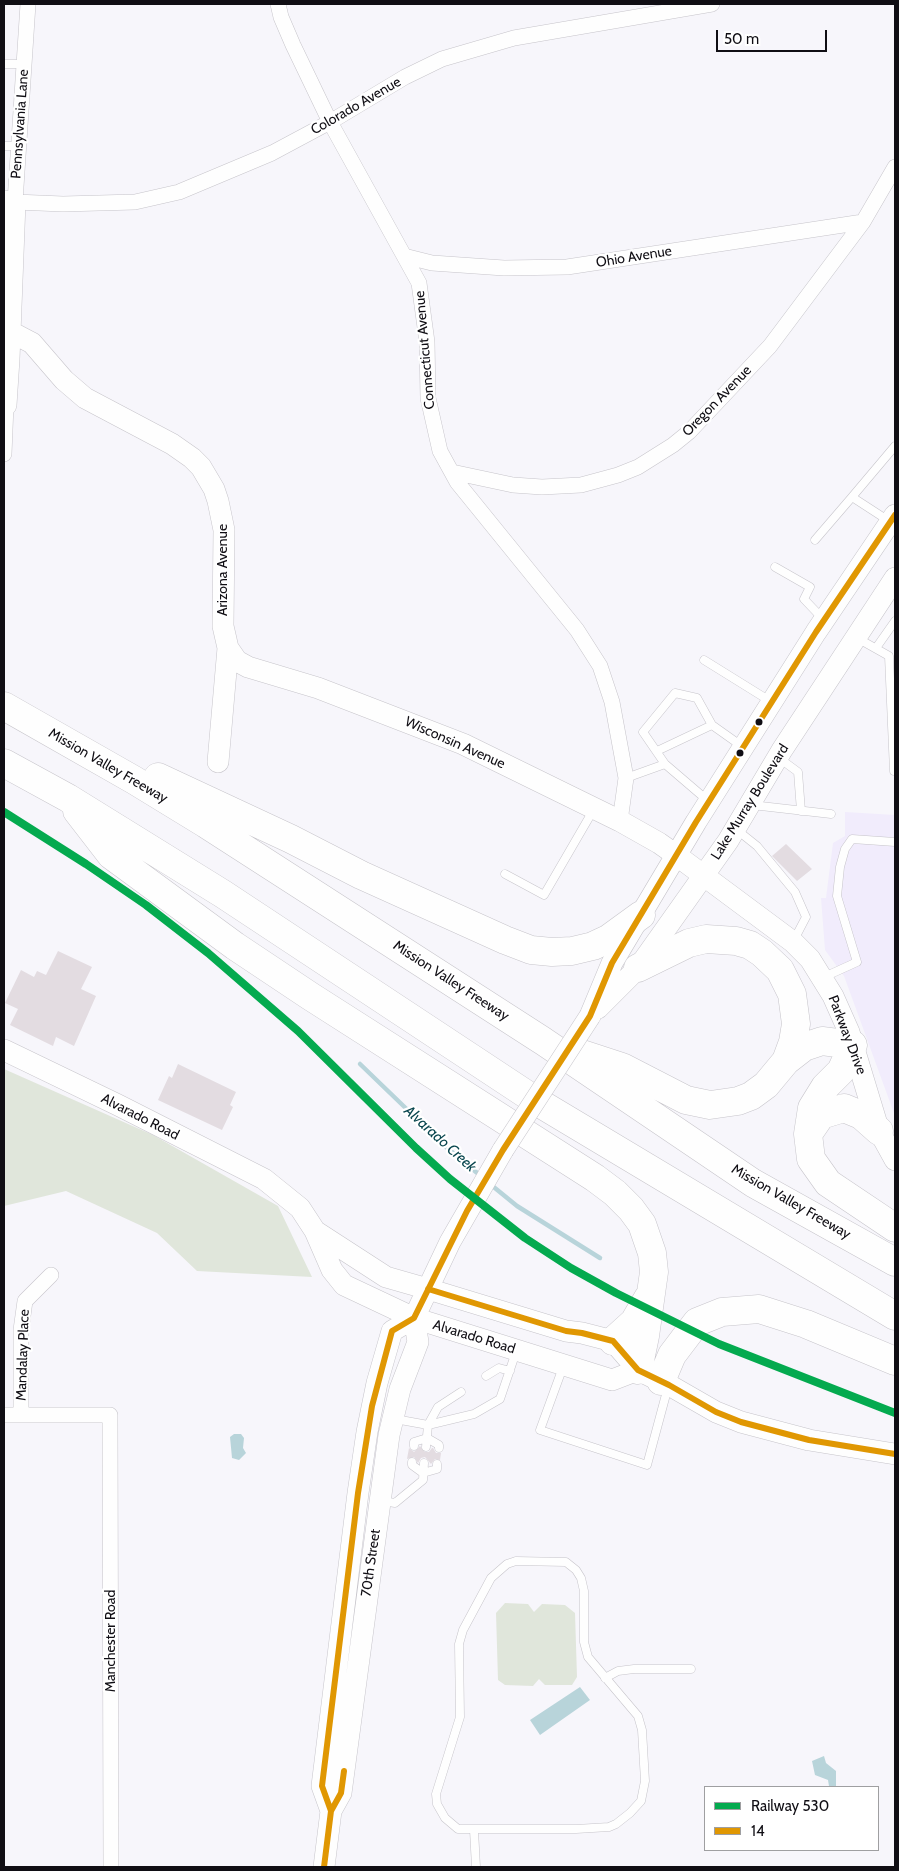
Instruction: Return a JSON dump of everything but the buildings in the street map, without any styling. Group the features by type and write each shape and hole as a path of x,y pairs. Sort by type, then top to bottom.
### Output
{"highway":[{"path":"4,706 291,838 361,876 504,940 531,950 572,952 592,946 608,939 641,915"},
{"name":"Mission Valley Freeway","path":"4,706 134,780 206,824 544,1041 753,1183 895,1262"},
{"path":"4,763 68,798 223,894 541,1104 895,1316"},
{"path":"68,798 111,855 227,940 310,996 595,1178 615,1193 631,1209 642,1224 652,1253 654,1272 645,1336 656,1379"},
{"path":"638,968 690,943 706,939 736,941 750,945 762,953 780,970 792,994 796,1024 793,1042 786,1061"},
{"path":"544,1041 622,1067 686,1100 710,1105 738,1101 751,1096 766,1085 786,1061 804,1047 822,1040 852,1045 841,1071 825,1087 812,1108 808,1134 811,1159 828,1183 895,1228"},
{"path":"808,1134 821,1115 844,1108 861,1115 879,1131"},
{"path":"613,1341 634,1322 650,1295"},
{"path":"656,1379 697,1322 722,1312 759,1309 806,1324 895,1361"}],"main road":[{"name":"Pennsylvania Lane","path":"5,405 11,332 10,202"},
{"name":"Arizona Avenue","path":"11,332 32,343 64,380 85,398 182,451 201,467 208,478 218,501 224,530 223,626 228,648 218,762"},
{"name":"Lake Murray Boulevard","path":"428,1288 467,1211 503,1150 590,1016 612,963 708,802 823,622 893,519"},
{"name":"Lake Murray Boulevard","path":"590,1016 638,968 736,829 778,758 895,578"},
{"path":"823,622 856,637"},
{"name":"Wisconsin Avenue","path":"228,648 238,661 248,667 318,688 464,744 620,821 676,855"},
{"name":"Parkway Drive","path":"676,855 793,942 810,959 833,996 849,1032 879,1131 895,1160"},
{"name":"Alvarado Road","path":"4,1050 264,1179 300,1208 315,1231 332,1270 344,1285 414,1318 612,1380 656,1379"},
{"name":"Alvarado Road","path":"315,1231 386,1278 428,1288 566,1331 613,1341"},
{"path":"414,1318 428,1288"},
{"name":"70th Street","path":"324,1867 331,1810 341,1794 380,1501 393,1419 400,1389 418,1342 414,1318 392,1331 367,1432 322,1786 331,1810"},
{"path":"613,1341 656,1379 716,1412 749,1424 809,1440 895,1454"}],"street":[{"name":"Pennsylvania Lane","path":"10,202 19,146 28,4"},
{"name":"Connecticut Avenue","path":"278,4 281,17 293,46 330,122 419,283 427,342 428,398 440,451 457,482 577,630 600,666 612,702 626,778 620,821"},
{"name":"Colorado Avenue","path":"10,202 63,204 135,202 179,192 272,153 330,122 406,77 442,59 514,38 712,4"},
{"name":"Oregon Avenue","path":"452,472 513,485 561,487 581,485 609,478 638,467 656,457 689,432 770,346 863,222 895,167"},
{"name":"Ohio Avenue","path":"404,256 432,263 484,267 567,267 863,222"},
{"name":"Pennsylvania Lane","path":"4,454 5,405"},
{"name":"Mandalay Place","path":"21,1415 21,1330 25,1301 51,1275"},
{"path":"4,1415 21,1415"},
{"name":"Manchester Road","path":"21,1415 110,1415 111,1867"}],"lane":[{"path":"4,64 24,64"},
{"path":"4,146 19,146"},
{"path":"815,540 895,446"},
{"path":"852,497 893,519"},
{"path":"776,567 810,587 804,599 823,622"},
{"path":"876,648 895,620"},
{"path":"856,637 889,656 895,771"},
{"path":"704,660 772,702"},
{"path":"708,802 665,764 643,732 675,693 697,698 712,725 743,747"},
{"path":"657,751 712,725"},
{"path":"778,758 798,772 801,810"},
{"path":"626,778 665,764"},
{"path":"750,805 831,814"},
{"path":"506,874 544,895 594,809"},
{"path":"736,829 757,846 795,892 806,917 793,942"},
{"path":"822,978 857,962 838,896 840,867 845,849 852,839 895,842"},
{"path":"393,1419 428,1425 474,1414 500,1399 517,1350"},
{"path":"564,1365 540,1430 647,1465 656,1379"},
{"path":"486,1376 499,1368 510,1371"},
{"path":"426,1447 428,1425 438,1407 462,1392"},
{"path":"414,1446 414,1442 427,1438 439,1445 439,1448"},
{"path":"412,1462 412,1465 424,1472 437,1469 437,1464"},
{"path":"380,1501 395,1503 422,1480 424,1463"},
{"path":"516,1560 566,1562 576,1570 581,1578 584,1591 584,1642 588,1657 605,1678 638,1716 642,1730 645,1781 642,1801 623,1818 609,1827 474,1830 458,1829 445,1818 437,1804 436,1794 460,1716 459,1644 463,1630 491,1578 507,1564 516,1560"},
{"path":"605,1678 618,1671 634,1669 691,1669"},
{"path":"474,1830 476,1867"}],"shaded area":[{"path":"845,812 895,815 895,1116 844,976 825,950 821,898 826,898 833,843 845,836"},
{"path":"4,1069 153,1135 278,1206 312,1277 197,1271 157,1233 66,1191 4,1206"},
{"path":"505,1603 528,1604 534,1612 542,1604 565,1605 575,1613 577,1677 572,1685 545,1685 539,1679 533,1686 505,1685 498,1680 496,1613"}],"water":[{"path":"234,1434 241,1434 244,1438 243,1448 246,1453 239,1460 232,1458 230,1437"},
{"path":"580,1687 590,1700 540,1735 530,1720"},
{"path":"824,1756 826,1763 836,1771 836,1786 829,1786 828,1780 815,1775 812,1761"}],"waterway":[{"name":"Alvarado Creek","path":"360,1064 446,1147 482,1177"},
{"name":"Alvarado Creek","path":"490,1184 517,1206 600,1258"}],"rail line":[{"name":"530","path":"4,812 146,905 208,953 298,1031 416,1148 450,1179 525,1238 571,1268 616,1293 719,1344 895,1413"}],"transit line":[{"name":"14","path":"331,1811 322,1786 358,1493 372,1406 392,1331 414,1318 467,1211 503,1150 590,1016 612,963 696,822 816,632 895,515"},
{"name":"14","path":"428,1289 566,1331 613,1341 638,1370 716,1412 741,1422 809,1440 895,1454"},
{"name":"14","path":"324,1867 331,1811 341,1793 344,1771"}]}
